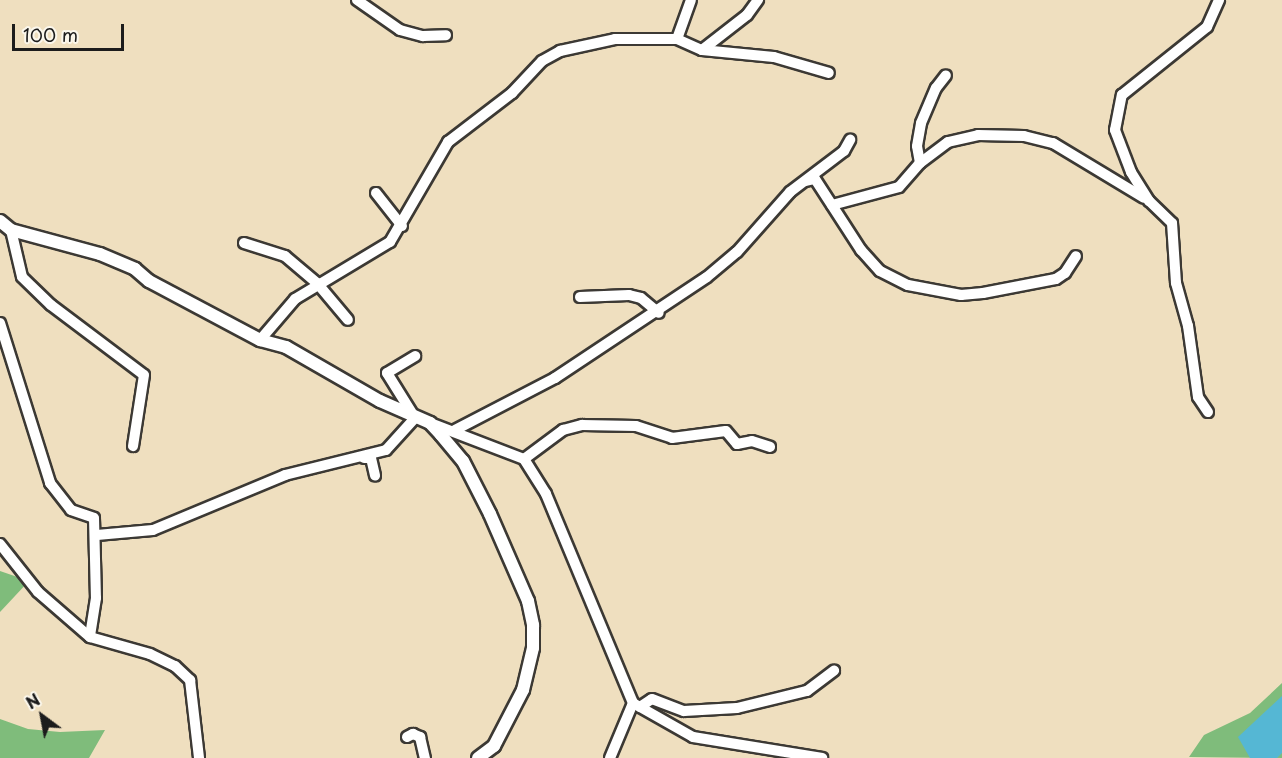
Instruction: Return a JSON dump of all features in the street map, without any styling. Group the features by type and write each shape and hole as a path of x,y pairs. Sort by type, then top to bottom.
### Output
{"main road":[{"path":"0,221 11,230 100,254 135,269 149,281 260,340 286,347 414,418 430,423 463,461 490,514 528,601 533,625 533,648 523,690 494,746 478,758"}],"street":[{"path":"357,0 400,30 423,36 447,35"},
{"path":"677,39 692,0"},
{"path":"702,50 747,15 758,0"},
{"path":"1149,201 1118,141 1117,106 1122,95 1207,27 1219,0"},
{"path":"260,340 295,299 317,283 374,254 402,226 428,172 448,142 512,93 549,56 615,39 677,39 702,50 774,57 829,73"},
{"path":"920,163 917,146 921,123 936,88 946,75"},
{"path":"832,205 899,187 920,163 953,140 978,135 1024,136 1053,143 1149,201 1166,214 1176,234 1176,283 1188,326 1198,397 1208,412"},
{"path":"455,430 555,378 659,313 736,252 790,192 833,161 850,140"},
{"path":"805,181 815,179 875,266 887,276 908,285 961,295 983,293 1056,279 1065,273 1076,256"},
{"path":"376,193 402,226"},
{"path":"11,230 22,277 51,305 144,375 133,446"},
{"path":"244,243 285,255 317,283 348,320"},
{"path":"580,297 629,295 641,298 659,313"},
{"path":"0,323 50,483 71,510 94,518 98,535 96,598 90,637"},
{"path":"364,458 386,450 414,418 387,373 415,356"},
{"path":"430,423 455,430 524,459 546,494 636,705 693,736 822,758"},
{"path":"524,459 563,430 582,425 636,426 672,438 726,431 737,444 752,441 770,447"},
{"path":"98,535 153,530 187,520 285,475 330,461 371,458 375,476"},
{"path":"0,544 45,599 90,637 150,654 175,666 190,680 199,758"},
{"path":"610,758 636,705 652,699 684,711 737,708 807,691 834,671"},
{"path":"407,737 413,734 420,737 425,758"}],"green space":[{"path":"0,571 29,581 0,612"},
{"path":"1282,683 1282,758 1189,757 1204,735 1250,713"},
{"path":"0,719 28,729 60,732 105,730 89,758 0,758"}],"water":[{"path":"1282,696 1282,753 1277,758 1250,758 1238,737"}]}
